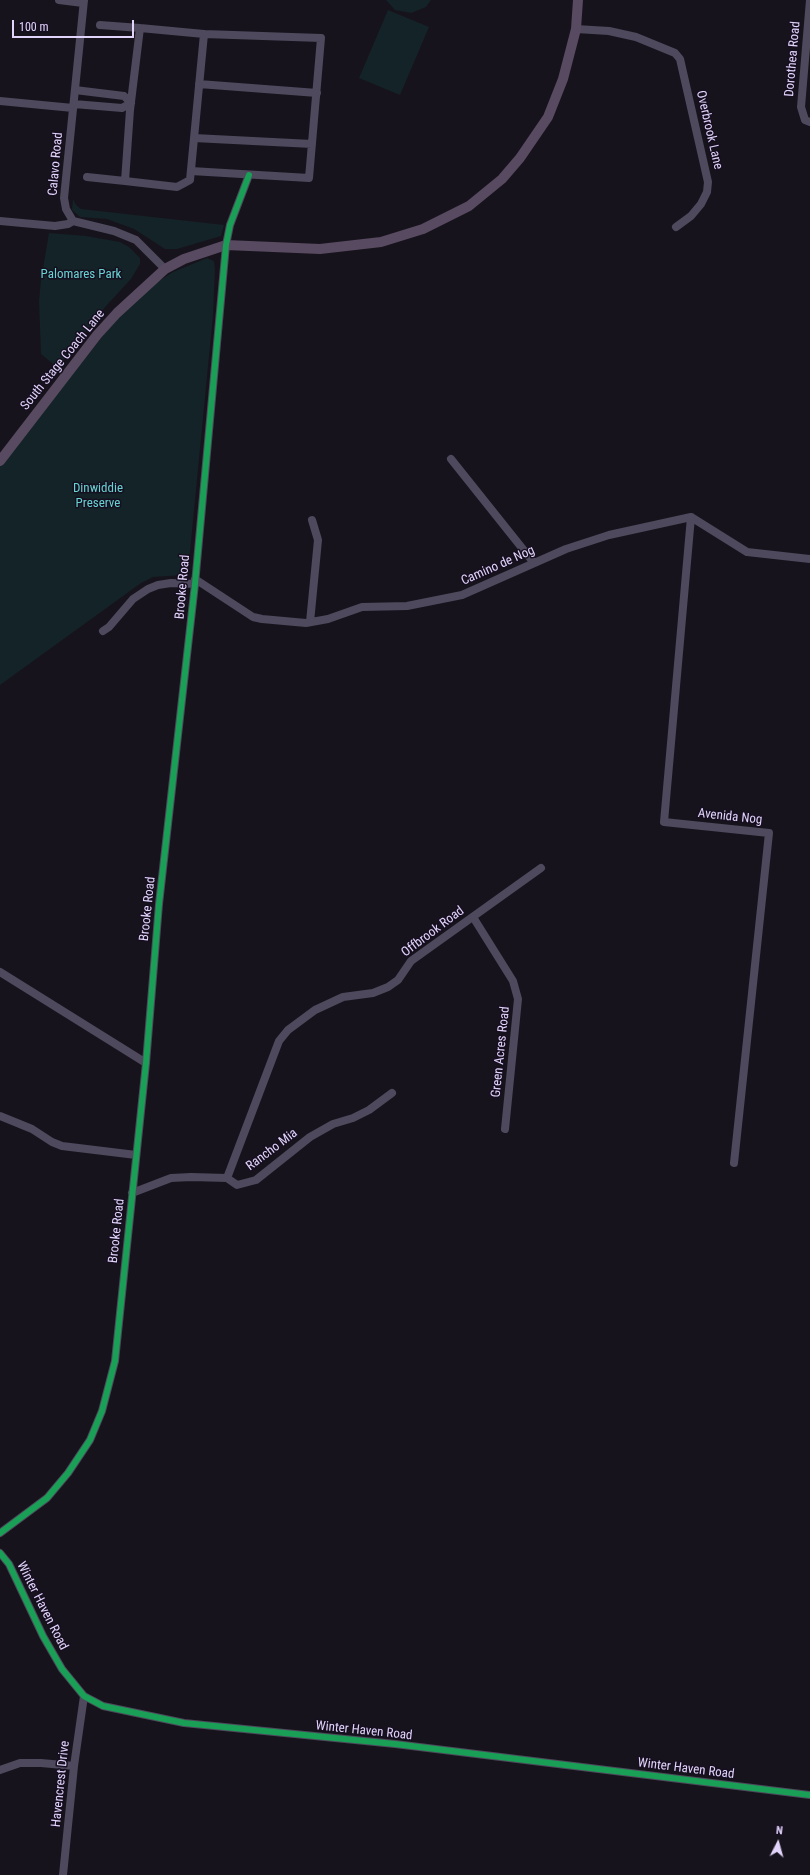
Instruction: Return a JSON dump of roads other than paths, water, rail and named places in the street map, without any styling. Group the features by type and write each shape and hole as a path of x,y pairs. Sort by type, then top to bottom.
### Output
{"main road":[{"name":"South Stage Coach Lane","path":"0,461 97,334 166,269 184,259 226,245 320,249 381,242 423,229 469,206 502,179 540,132 548,117 563,79 576,29 578,0"}],"street":[{"path":"59,0 83,1"},
{"name":"Dorothea Road","path":"807,121 802,106 810,0"},
{"name":"Calavo Road","path":"73,221 66,210 64,198 83,1"},
{"path":"100,25 204,34 321,38 309,178 191,172"},
{"path":"125,181 131,103 140,28"},
{"name":"Overbrook Lane","path":"576,29 608,31 636,36 675,53 680,59 708,182 707,192 701,204 692,216 676,228"},
{"path":"87,177 177,187 190,180 204,34"},
{"path":"199,84 317,92"},
{"path":"75,90 124,96 131,103"},
{"path":"0,101 122,108 131,103"},
{"path":"194,138 312,144"},
{"name":"Brooke Road","path":"0,1533 47,1498 68,1473 90,1440 102,1411 115,1361 146,1063 159,904 195,582 226,245 230,225 249,175"},
{"path":"0,221 55,226 68,224 73,221 114,231 136,240 166,269"},
{"path":"451,459 534,563"},
{"path":"691,517 747,552 810,559"},
{"name":"Camino de Nog","path":"195,582 252,617 262,620 310,622 328,619 362,607 407,606 462,595 566,549 610,535 691,517"},
{"name":"Avenida Nog","path":"691,517 664,822 769,833 734,1163"},
{"path":"310,622 318,540 312,520"},
{"path":"103,631 109,627 133,599 148,589 158,585 171,583 195,582"},
{"name":"Offbrook Road","path":"226,1178 279,1041 288,1030 315,1010 343,997 373,993 388,987 398,980 410,961 541,868"},
{"name":"Green Acres Road","path":"473,917 513,981 518,999 505,1129"},
{"path":"0,972 146,1063"},
{"name":"Rancho Mia","path":"132,1193 171,1178 226,1178 237,1185 256,1180 310,1137 333,1124 353,1118 369,1110 392,1093"},
{"path":"0,1116 32,1129 52,1142 62,1146 136,1155"},
{"name":"Winter Haven Road","path":"0,1553 9,1564 43,1636 68,1678 84,1696 103,1706 184,1723 395,1744 810,1795"},
{"name":"Havencrest Drive","path":"63,1875 74,1766 84,1696"},
{"path":"0,1770 20,1763 74,1766"}],"park label":[{"name":"Palomares Park","path":"81,275"},
{"name":"Dinwiddie Preserve","path":"98,496"}]}
